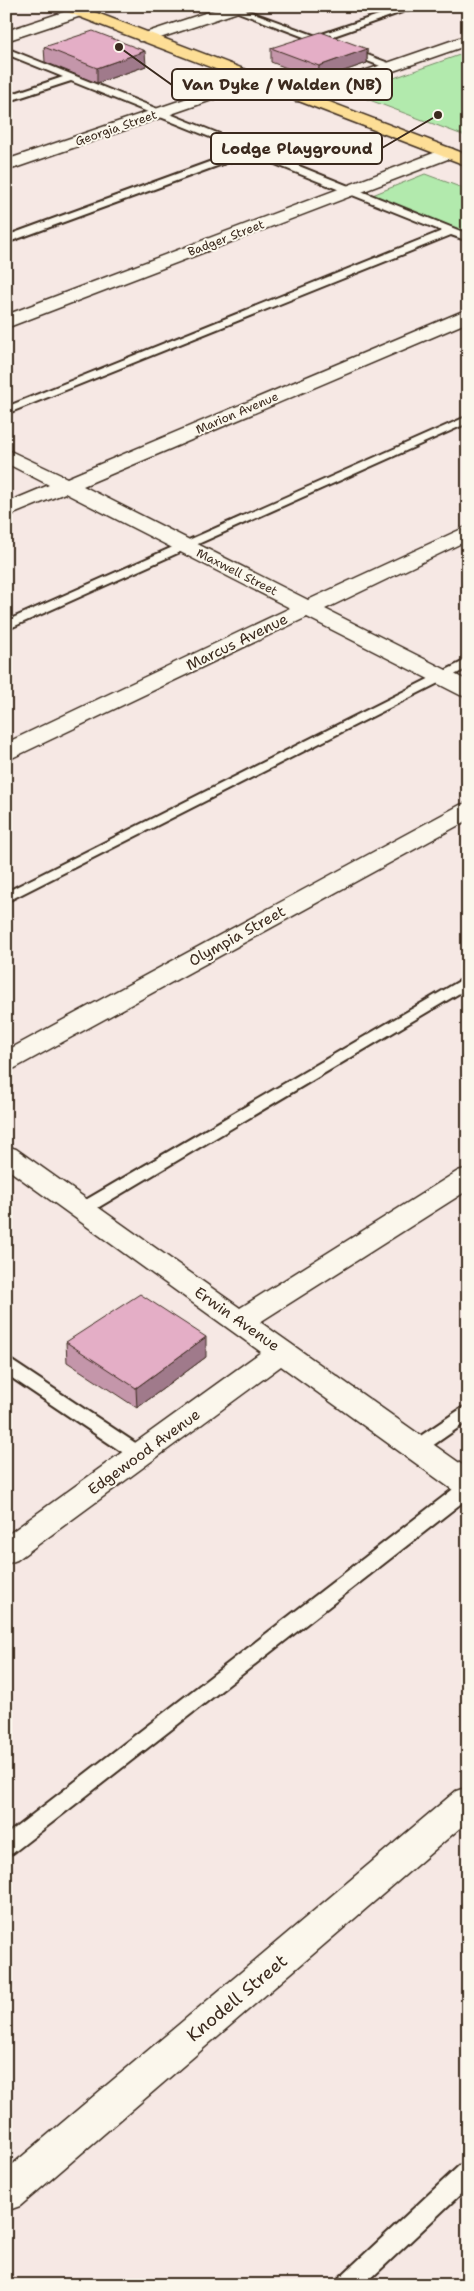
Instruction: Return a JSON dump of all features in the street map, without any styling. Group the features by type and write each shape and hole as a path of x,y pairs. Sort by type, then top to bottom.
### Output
{"main road":[{"path":"64,6 468,162"}],"street":[{"path":"145,38 234,7"},
{"path":"6,36 79,12"},
{"path":"301,98 468,40"},
{"name":"Georgia Street","path":"6,166 255,80"},
{"name":"Badger Street","path":"6,322 447,153"},
{"name":"Marion Avenue","path":"6,511 468,315"},
{"name":"Maxwell Street","path":"6,454 468,690"},
{"name":"Marcus Avenue","path":"6,752 468,532"},
{"name":"Olympia Street","path":"6,1062 468,810"},
{"name":"Erwin Avenue","path":"6,1155 282,1351 468,1487"},
{"path":"241,1322 468,1177"},
{"name":"Edgewood Avenue","path":"6,1552 282,1351"},
{"name":"Knodell Street","path":"6,2194 468,1801"}],"lane":[{"path":"304,47 318,40 415,6"},
{"path":"234,7 391,67"},
{"path":"6,51 248,151 468,238"},
{"path":"6,99 70,78"},
{"path":"6,240 248,151"},
{"path":"6,411 451,231"},
{"path":"6,626 468,419"},
{"path":"6,898 468,663"},
{"path":"83,1209 468,981"},
{"path":"6,1365 140,1455"},
{"path":"416,1448 468,1412"},
{"path":"6,1847 468,1487"},
{"path":"346,2285 468,2172"}],"green space":[{"path":"468,52 468,137 351,93"},
{"path":"425,174 468,190 468,234 370,196"}],"building":[{"path":"93,31 145,51 97,68 44,47"},
{"path":"321,32 367,49 319,66 271,48"},
{"path":"140,1294 206,1337 136,1388 66,1342"}],"place":[{"name":"Van Dyke / Walden (NB)","path":"119,47"},
{"name":"Lodge Playground","path":"438,115"}]}
